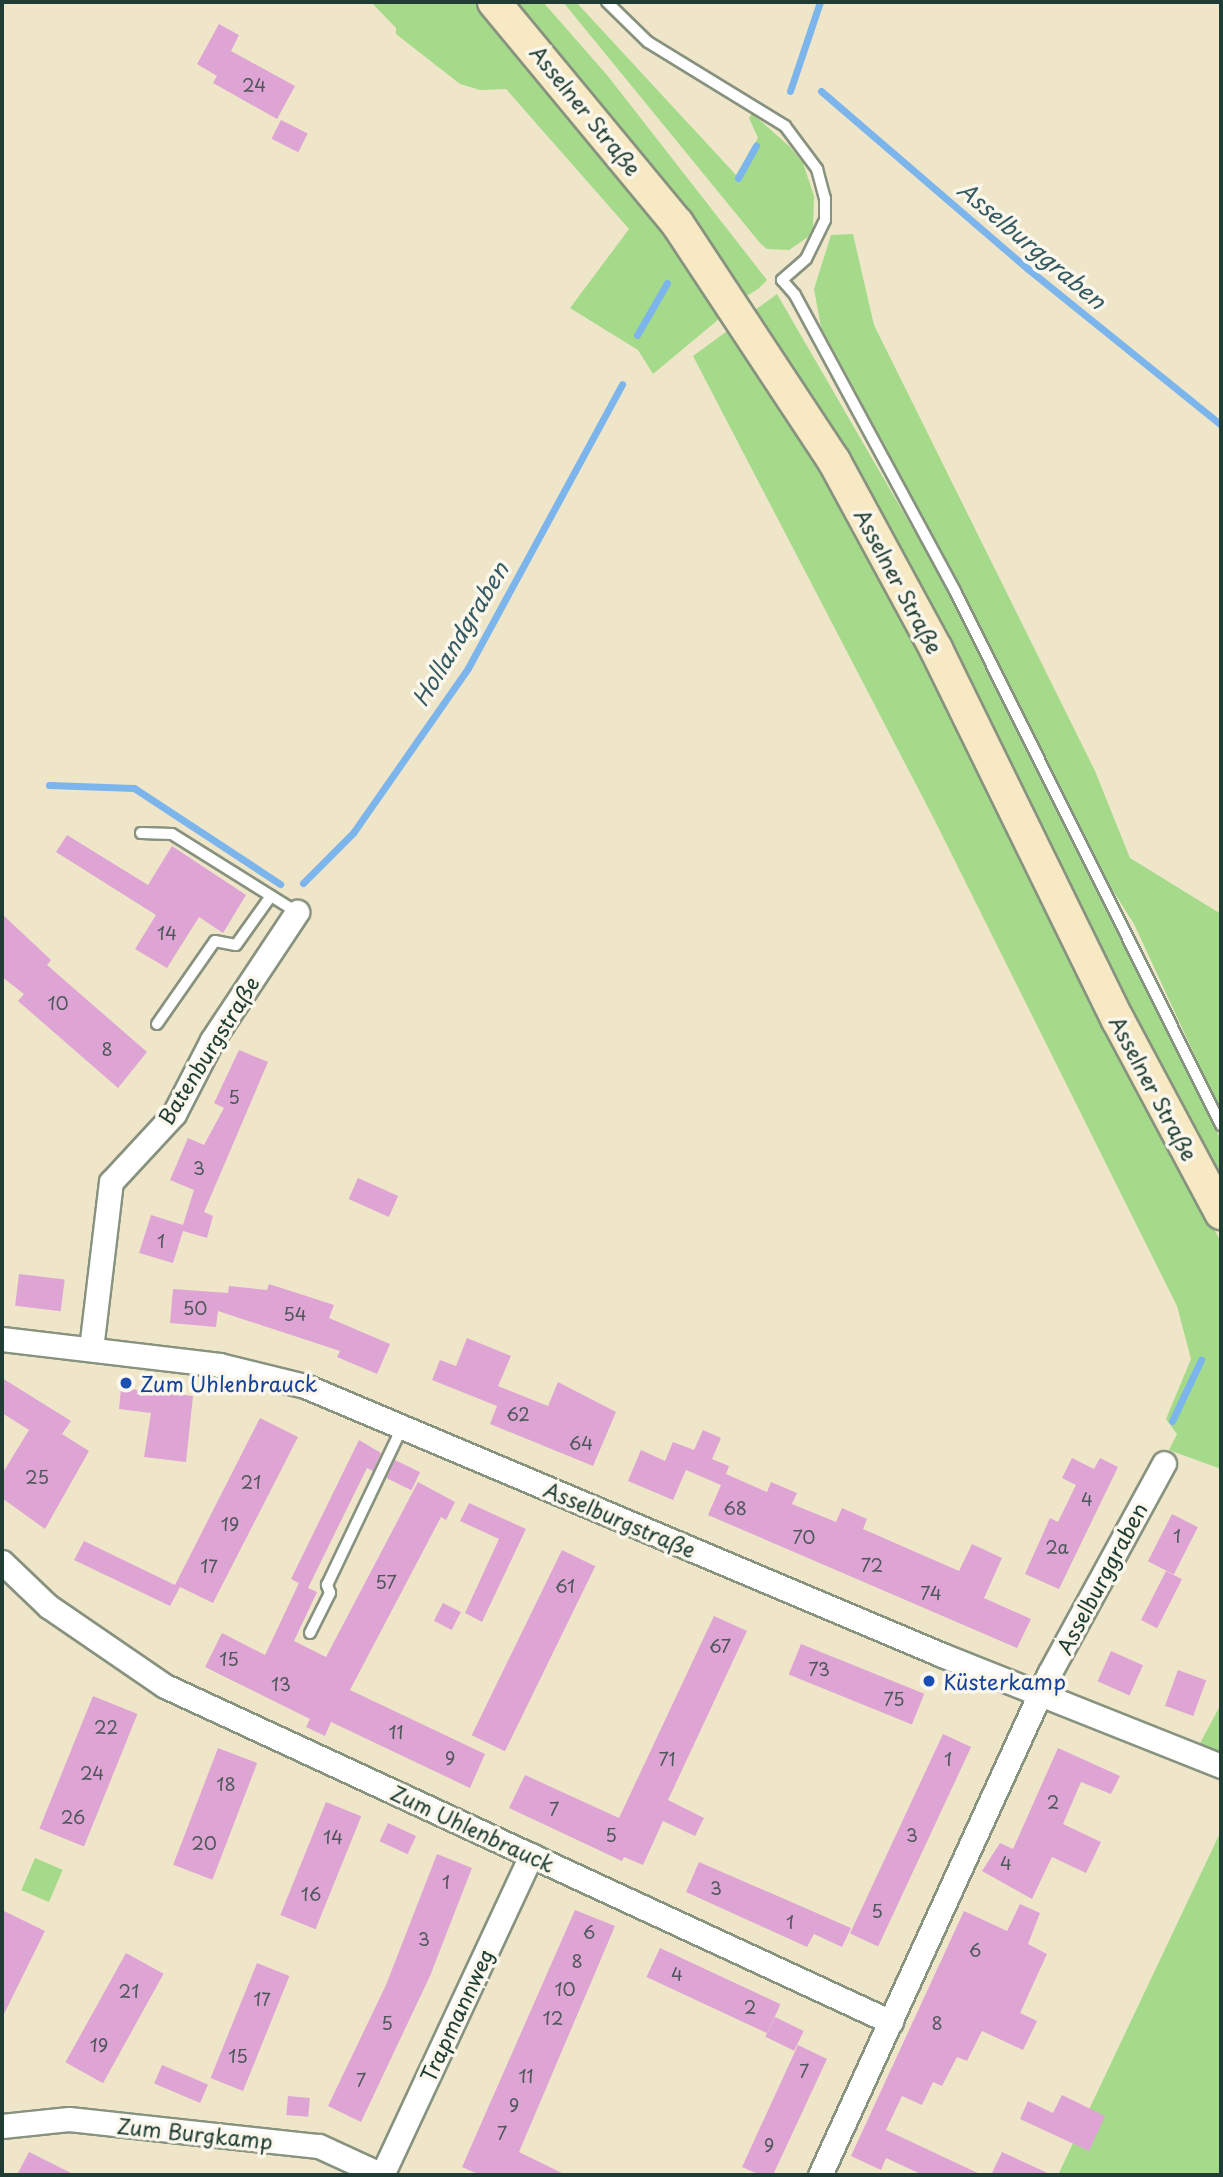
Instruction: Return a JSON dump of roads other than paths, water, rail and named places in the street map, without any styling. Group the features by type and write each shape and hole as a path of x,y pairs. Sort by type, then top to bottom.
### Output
{"main road":[{"name":"Asselner Straße","path":"494,2 677,223 834,461 917,612 1118,1020 1221,1213"}],"street":[{"name":"Batenburgstraße","path":"91,1349 111,1182 174,1114 212,1040 297,912"},
{"name":"Asselburgstraße","path":"2,1339 219,1366 305,1386 1040,1694 1221,1766"},
{"name":"Asselburggraben","path":"1040,1694 1164,1462"},
{"name":"Zum Uhlenbrauck","path":"2,1562 48,1606 165,1686 891,2022"},
{"path":"820,2175 1040,1694"},
{"name":"Trapmannweg","path":"382,2175 531,1855"},
{"name":"Zum Burgkamp","path":"2,2126 69,2119 319,2146 382,2175"}],"lane":[{"path":"607,2 648,42 785,126 817,169 825,198 825,220 806,259 782,280 795,295 955,590 1221,1125"},
{"path":"141,833 172,834 297,912"},
{"path":"158,1024 215,941 236,945 271,896"},
{"path":"310,1633 330,1593 327,1585 402,1428"}],"waterway":[{"path":"790,91 820,2"},
{"name":"Asselburggraben","path":"821,91 1028,269 1221,425"},
{"name":"Hollandgraben","path":"738,178 756,146"},
{"name":"Hollandgraben","path":"637,335 667,283"},
{"name":"Hollandgraben","path":"303,883 353,833 468,668 622,384"},
{"name":"Hollandgraben","path":"49,785 134,788 280,884"},
{"path":"1172,1421 1201,1360"}],"place":[{"name":"Zum Uhlenbrauck","path":"126,1383"},
{"name":"Küsterkamp","path":"929,1681"}]}
